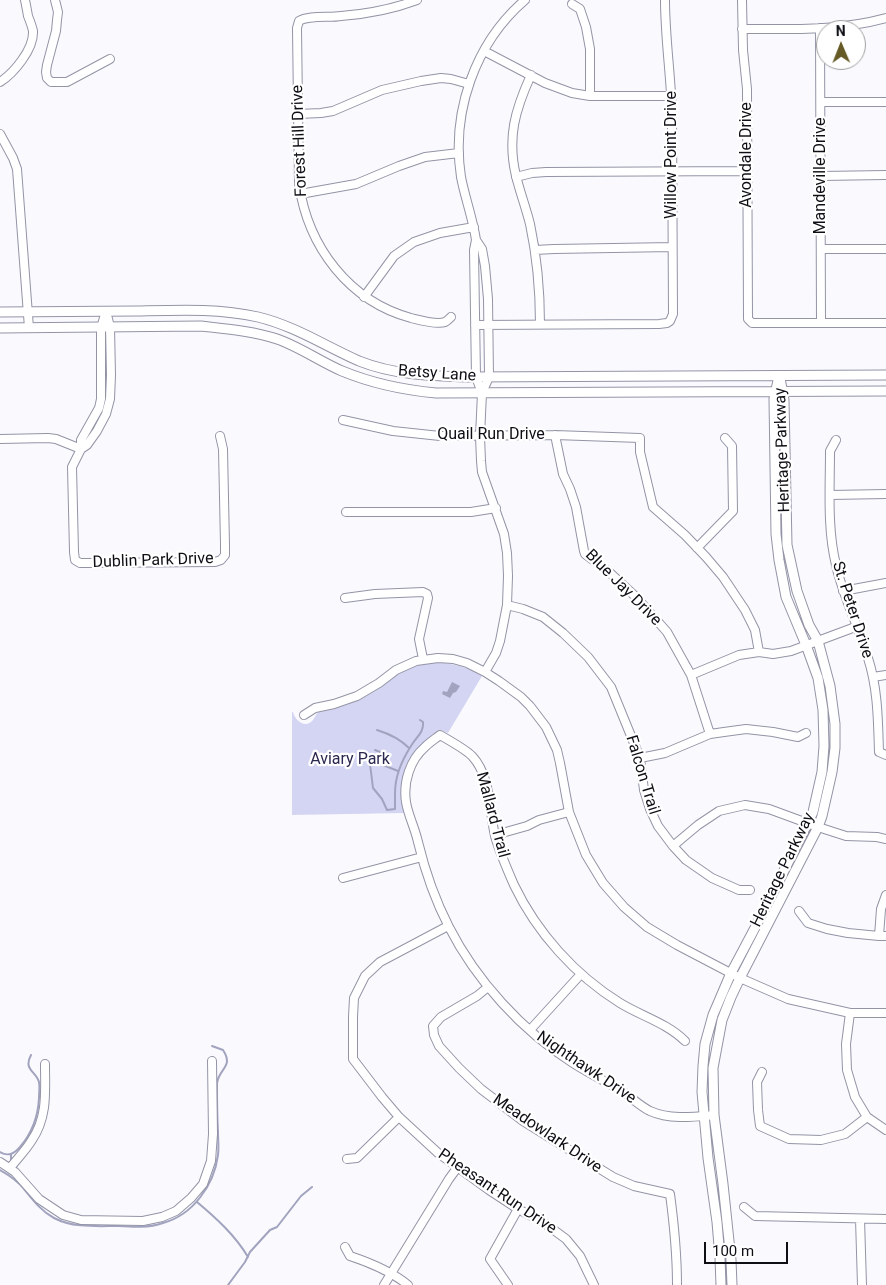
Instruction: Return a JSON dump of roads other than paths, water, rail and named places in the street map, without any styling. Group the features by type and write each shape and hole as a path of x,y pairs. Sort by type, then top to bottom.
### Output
{"main road":[{"name":"Betsy Lane","path":"0,312 225,311 259,317 296,329 360,361 387,370 415,375 476,377 886,375"},
{"name":"Betsy Lane","path":"0,328 201,326 254,332 279,340 343,371 377,382 418,391 444,393 886,391"},
{"name":"Heritage Parkway","path":"732,1285 731,1260 714,1116 714,1068 722,1020 740,978 818,827 832,772 835,748 835,724 830,686 818,641 809,625 797,592 787,545 784,400 779,391 779,376"},
{"name":"Heritage Parkway","path":"721,1285 717,1222 702,1092 706,1044 713,1015 731,973 813,812 822,772 824,746 823,710 818,678 786,597 778,560 774,399 779,391"}],"street":[{"path":"0,82 19,66 31,41 33,32 25,0"},
{"path":"55,0 58,12 56,31 47,65 47,78 51,82 67,82 110,59"},
{"name":"Forest Hill Drive","path":"417,0 372,12 302,19 299,21 297,28 300,194 306,216 326,256 343,278 364,297 394,313 414,319 434,323 444,322 451,317"},
{"path":"482,393 476,377 474,250 476,240 461,177 459,154 461,114 469,84 484,50 504,22 525,0"},
{"name":"Willow Point Drive","path":"540,324 664,323 672,318 672,96 665,0"},
{"name":"Avondale Drive","path":"742,0 742,30 747,90 748,319 755,323 822,323"},
{"path":"572,4 580,9 586,28 590,49 590,96"},
{"path":"866,23 886,18"},
{"path":"742,30 816,28"},
{"path":"484,50 530,75 572,93 590,96 672,96"},
{"name":"Mandeville Drive","path":"821,70 822,323"},
{"path":"475,325 540,324 540,290 535,250 516,177 512,146 514,121 530,75"},
{"path":"298,114 333,111 382,90 420,80 441,78 469,84"},
{"path":"821,102 886,102"},
{"path":"0,134 17,169 29,328"},
{"path":"300,194 356,184 425,157 459,154"},
{"path":"516,177 539,172 746,171"},
{"path":"821,176 886,175"},
{"path":"364,297 394,256 414,242 440,233 474,227"},
{"path":"476,240 482,249 488,299 489,377 482,393 480,436 482,472 504,534 508,576 506,605 500,641 496,653 485,672"},
{"path":"535,250 554,248 672,247"},
{"path":"821,249 886,249"},
{"name":"Dublin Park Drive","path":"106,311 101,360 106,414 97,431 86,445 80,449 72,467 75,560 80,563 215,562 222,560 225,555 225,545 223,449 220,436"},
{"path":"822,323 886,323"},
{"name":"Dublin Park Drive","path":"104,406 110,399 110,360 105,327"},
{"path":"101,360 110,360"},
{"name":"Quail Run Drive","path":"343,420 393,431 440,436 555,435 640,438 640,452 653,506 697,548"},
{"name":"Blue Jay Drive","path":"555,435 563,474 576,508 585,554 609,572 637,598 667,632 691,675 710,734"},
{"path":"725,438 732,446 733,511 697,548 723,577 745,610 754,630 759,652"},
{"path":"0,439 56,439 80,449"},
{"name":"St. Peter Drive","path":"836,440 830,451 831,532 843,591 858,626 873,677 882,754"},
{"path":"830,495 886,494"},
{"path":"346,512 471,512 496,508"},
{"path":"843,591 886,582"},
{"path":"345,598 375,594 423,592 427,594 428,598 420,639 423,659"},
{"name":"Falcon Trail","path":"506,605 543,617 588,657 612,687 640,758 644,790 650,809 658,826 673,846 686,860 712,878 739,890 750,890"},
{"path":"691,675 739,655 759,652 773,654 791,651 858,626"},
{"path":"304,715 315,708 358,696 402,666 423,659 460,660 485,672 521,697 546,727 557,750 569,812 586,855 603,883 624,907 647,927 676,945 740,978 788,999 850,1013 886,1013"},
{"path":"873,677 886,675"},
{"path":"640,758 666,753 710,734 746,730 773,732 798,737 806,733"},
{"name":"Mallard Trail","path":"440,735 471,755 481,768 486,784 495,835 506,867 527,909 552,944 581,974 620,1003 677,1032 685,1040"},
{"name":"Nighthawk Drive","path":"440,735 424,748 410,766 405,785 406,802 428,877 448,926 488,987 508,1009 546,1044 573,1063 622,1091 635,1102 665,1116 714,1116"},
{"path":"673,846 698,825 719,811 745,805 769,809 846,836 877,836 886,839"},
{"path":"495,835 569,812"},
{"path":"343,878 422,857"},
{"path":"799,911 808,923 821,927 848,933 883,936 881,909 886,895"},
{"name":"Pheasant Run Drive","path":"448,926 380,962 365,976 354,998 353,1059 400,1117 438,1153 518,1209 543,1222 566,1239 580,1256 594,1285"},
{"path":"530,1030 581,974"},
{"name":"Meadowlark Drive","path":"488,987 477,996 441,1017 433,1026 434,1036 439,1046 481,1089 523,1121 613,1177 634,1186 670,1194 676,1240 677,1285"},
{"path":"850,1013 846,1044 847,1070 855,1097 867,1117 886,1130"},
{"path":"0,1162 10,1168 39,1199 63,1215 82,1220 143,1221 162,1217 176,1211 203,1184 211,1161 213,1134 212,1061"},
{"path":"10,1168 40,1128 44,1108 45,1064"},
{"path":"762,1072 757,1082 760,1126 788,1139 821,1140 845,1134 867,1117"},
{"path":"347,1159 357,1158 400,1117"},
{"path":"384,1285 457,1168"},
{"path":"744,1207 755,1216 886,1219"},
{"path":"508,1285 490,1259 518,1209"},
{"path":"860,1219 862,1285"},
{"path":"344,1247 350,1256 391,1273 408,1285"}],"waterway":[{"path":"370,764 373,788 382,799 387,810 395,809 395,787 398,774 405,757 422,729 423,722 420,720"},
{"path":"377,730 394,737 409,748"},
{"path":"375,750 380,752 383,765 398,771"},
{"path":"0,1170 19,1183 45,1212 61,1221 85,1226 141,1227 158,1225 174,1219 193,1206 207,1188 216,1166 218,1155 217,1083 227,1060 223,1050 212,1046"},
{"path":"0,1152 8,1154 18,1149 28,1136 36,1118 39,1084 28,1064 31,1055"},
{"path":"11,1155 11,1160"},
{"path":"228,1285 250,1252 270,1230 277,1227 301,1196 312,1187"},
{"path":"197,1202 231,1234 248,1257"}],"park label":[{"name":"Aviary Park","path":"350,760"}]}
